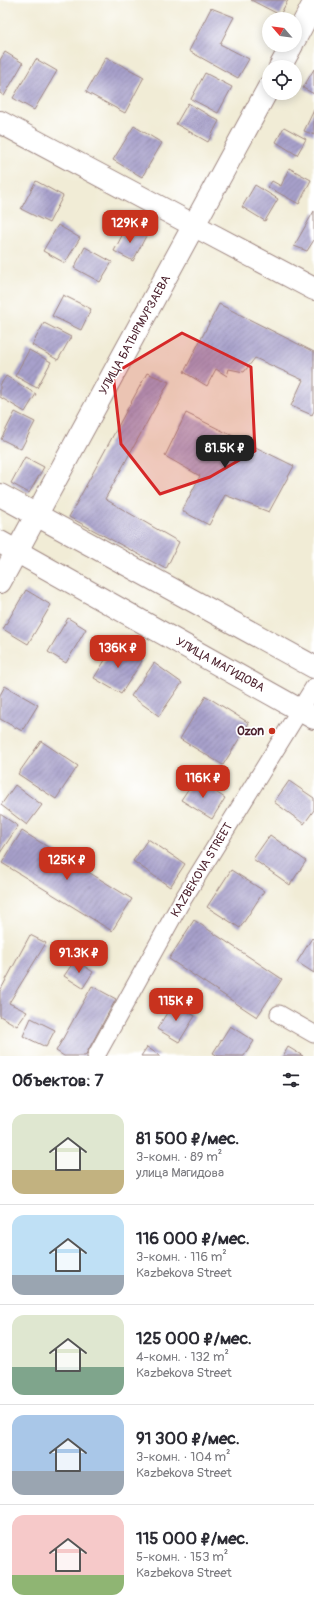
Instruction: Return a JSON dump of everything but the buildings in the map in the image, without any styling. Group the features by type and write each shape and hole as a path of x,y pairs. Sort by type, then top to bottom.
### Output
{"main road":[{"path":"302,26 314,3"},
{"name":"УЛИЦА БАТЫРМУРЗАЕВА","path":"0,582 9,546 36,515 195,226 262,100"},
{"path":"0,122 314,288"},
{"path":"0,495 314,667"},
{"name":"УЛИЦА МАГИДОВА","path":"9,546 307,714"}],"street":[{"name":"KAZBEKOVA STREET","path":"96,1056 180,904 307,714 314,687"},
{"path":"279,1014 314,1034"}],"highlighted area":[{"path":"182,333 251,367 255,451 210,477 160,494 121,444 113,374"}],"place":[{"name":"Ozon","path":"272,731"}]}
